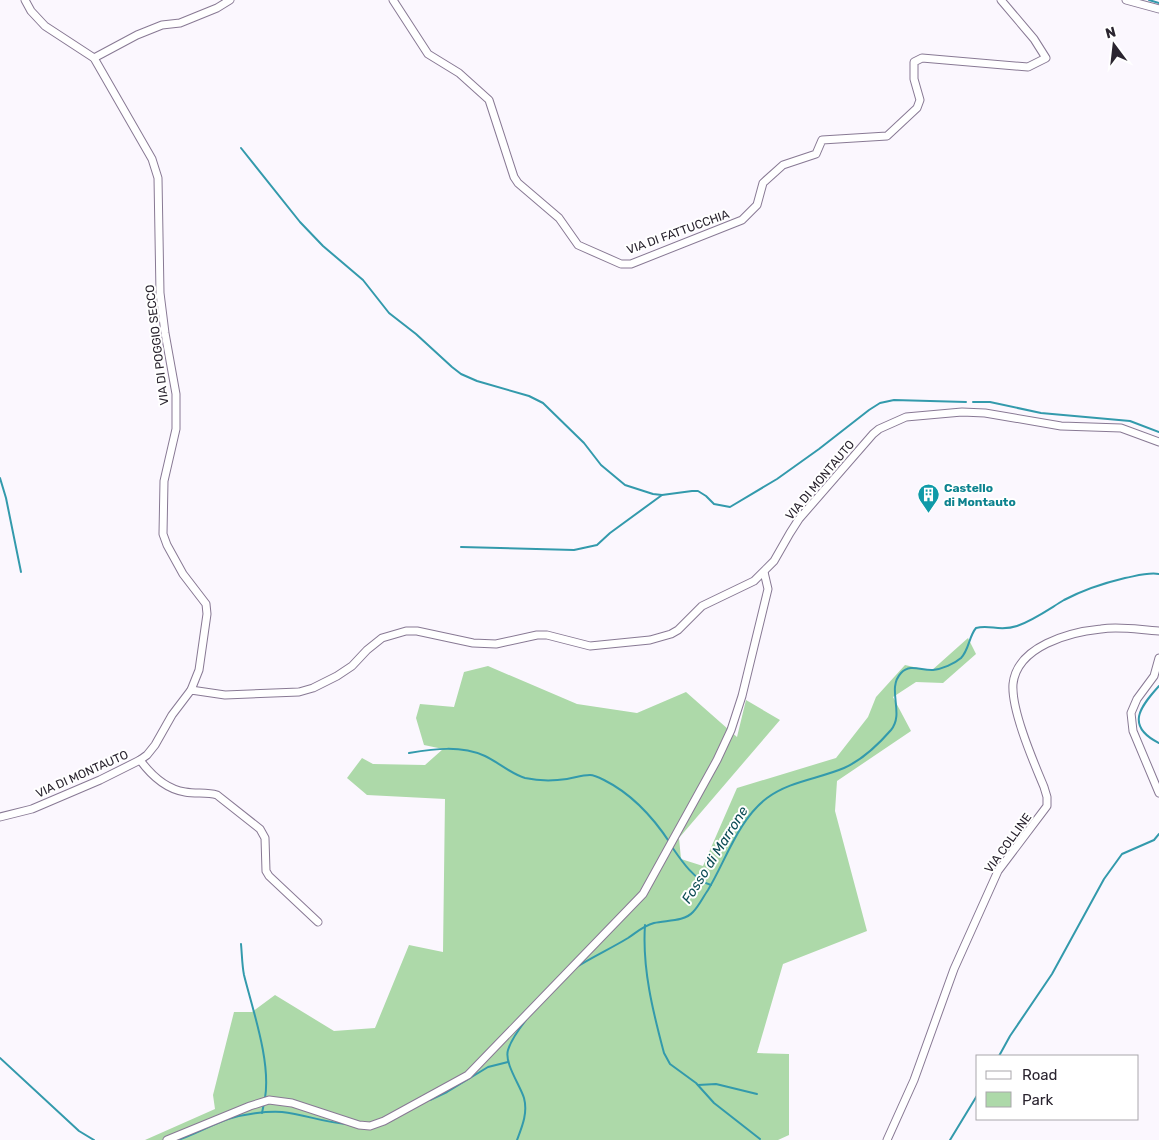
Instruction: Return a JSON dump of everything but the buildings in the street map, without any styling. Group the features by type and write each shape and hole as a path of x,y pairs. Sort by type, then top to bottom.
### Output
{"street":[{"name":"VIA DI POGGIO SECCO","path":"25,0 31,11 45,26 94,58 152,159 158,178 160,293 176,394 176,429 164,481 163,534 167,545 184,574 206,604 208,614 199,670 191,690"},
{"path":"94,58 137,35 162,26 180,23 217,8 230,0"},
{"name":"VIA DI FATTUCCHIA","path":"393,0 428,54 459,73 489,100 514,177 518,183 559,218 578,245 621,264 630,264 742,220 757,206 763,183 783,165 816,154 822,140 887,136 917,108 920,100 914,79 914,62 922,58 1028,67 1046,58 1034,38 1002,0"},
{"path":"1126,0 1159,9"},
{"name":"VIA DI MONTAUTO","path":"0,817 32,809 100,780 140,760 155,745 172,714 191,690 225,695 299,692 313,688 345,671 382,638 406,631 417,631 480,644 496,644 526,636 547,635 590,646 637,643 671,634 678,630 702,606 754,581 774,561 800,519 873,434 879,429 906,417 962,412 985,413 1070,427 1121,428 1159,442"},
{"path":"167,1140 269,1100 292,1103 345,1122 360,1126 370,1126 384,1121 468,1075 643,894 717,760 731,730 742,696 768,588 764,572"},
{"name":"VIA COLLINE","path":"887,1140 914,1080 954,969 998,871 1047,806 1044,787 1016,710 1014,684 1018,671 1026,659 1037,649 1058,638 1102,628 1159,632"},
{"path":"1159,658 1154,676 1137,699 1131,713 1133,731 1159,793"},
{"path":"140,760 148,771 162,782 184,792 209,792 217,795 260,829 265,838 266,871 268,876 318,922"}],"green space":[{"path":"968,638 976,654 943,683 916,682 893,697 911,731 837,781 835,811 867,931 783,964 757,1053 789,1054 789,1135 778,1140 145,1140 215,1109 213,1095 234,1012 252,1012 275,995 334,1031 375,1028 409,945 443,952 445,799 367,795 347,778 362,758 373,764 425,765 443,749 424,745 416,718 420,704 454,707 464,672 488,666 577,704 637,713 686,692 737,737 746,700 780,720 679,838 681,859 703,866 737,788 836,758 868,717 876,697 905,665 931,671"}],"waterway":[{"path":"1149,0 1159,3"},
{"path":"241,148 300,222 323,246 363,280 389,313 461,374 477,381 529,396 543,403 584,443 601,465 625,485 662,495 698,491 714,504 730,507 777,479 880,403 894,400 966,402"},
{"path":"973,402 990,402 1041,413 1130,421 1159,432"},
{"path":"0,478 21,572"},
{"path":"461,547 574,550 597,545 610,533 662,495"},
{"name":"Fosso di Marrone","path":"575,968 647,926 685,918 693,912 715,878 740,829 757,807 776,792 851,765 869,752 891,730 896,716 895,686 897,679 905,670 908,668 933,670 955,662 964,655 976,628 1011,628 1023,624 1064,600 1094,587 1138,575 1159,574"},
{"path":"1159,686 1146,701 1139,716 1142,730 1148,737 1159,743"},
{"path":"409,753 437,749 466,750 485,756 520,776 536,780 567,779 587,775 595,776 633,799 649,815 670,843"},
{"path":"1000,1055 1010,1036 1052,974 1104,879 1122,854 1154,840 1159,834"},
{"path":"672,847 694,875 711,885"},
{"path":"645,925 647,974 652,1006 664,1053 670,1064 696,1083 714,1103 760,1139"},
{"path":"241,944 244,975 266,1069 265,1098"},
{"path":"517,1140 524,1120 525,1104 507,1055 511,1042 526,1020"},
{"path":"0,1058 79,1131 94,1140"},
{"name":"Fosso di Marrone","path":"430,1100 488,1067 508,1062"},
{"path":"698,1085 716,1084 757,1094"},
{"path":"950,1140 976,1097"},
{"path":"262,1113 264,1103"},
{"name":"Fosso di Marrone","path":"178,1140 228,1119 262,1112 290,1113 347,1124"}],"place":[{"name":"Castello di Montauto","path":"928,514"}]}
